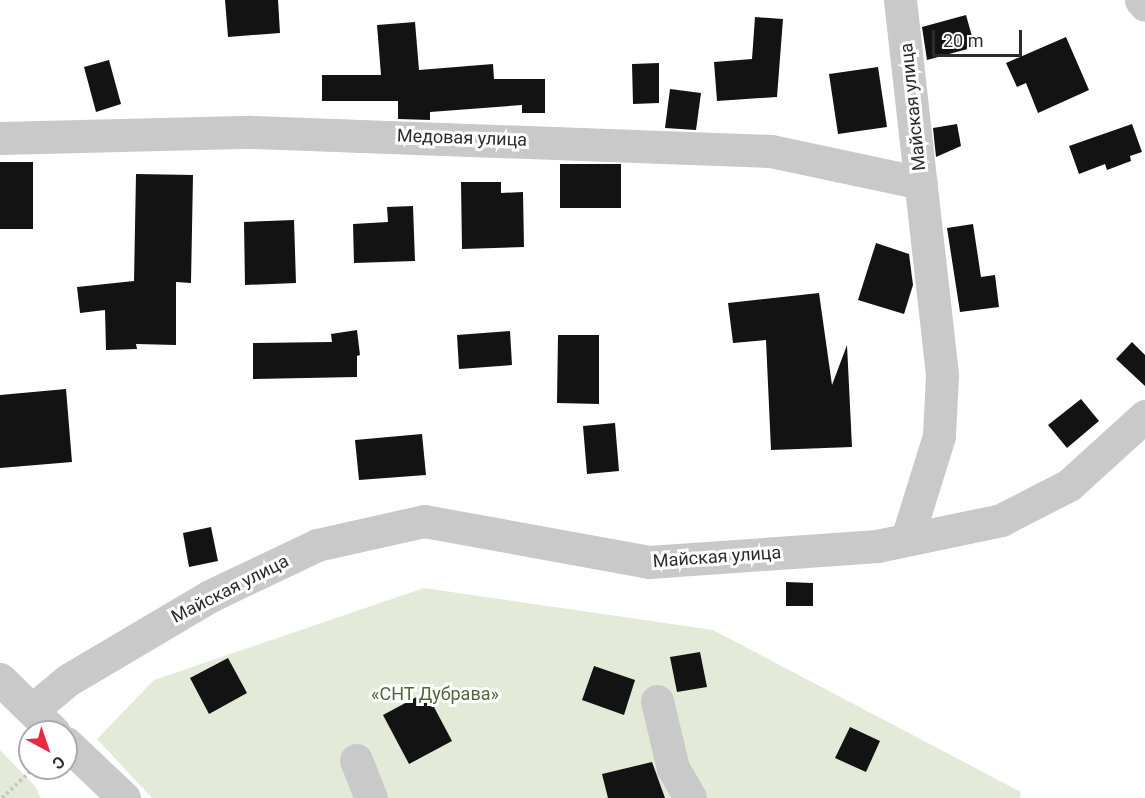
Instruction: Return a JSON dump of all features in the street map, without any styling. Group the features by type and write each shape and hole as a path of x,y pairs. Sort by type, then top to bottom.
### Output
{"street":[{"name":"Майская улица","path":"44,720 68,680 210,596 317,545 424,521 649,562 877,546 907,539 939,436 942,376 900,0"},
{"path":"1142,0 1145,5"},
{"name":"Медовая улица","path":"0,138 251,132 771,151 921,183"},
{"path":"907,539 1001,520 1070,485 1145,416"},
{"path":"0,679 42,720"},
{"path":"657,701 673,768 690,798"},
{"path":"78,754 124,798"},
{"path":"356,760 371,798"}],"path":[{"path":"2,798 21,780"}],"green space":[{"name":"«СНТ Дубрава»","path":"424,588 713,630 1021,792 1020,798 152,798 97,739 154,680"},
{"path":"0,750 18,769 18,780 29,780 41,798 0,798"}],"building":[{"path":"225,0 278,0 280,33 228,37"},
{"path":"966,15 975,47 927,60 922,27"},
{"path":"755,17 783,19 777,97 717,101 714,62 752,59"},
{"path":"415,22 419,70 493,64 494,79 545,79 545,113 522,113 522,105 430,112 430,120 398,119 398,101 322,101 322,75 381,75 377,25"},
{"path":"1066,37 1089,90 1038,113 1026,83 1017,87 1006,63"},
{"path":"109,60 121,104 96,112 84,67"},
{"path":"659,63 659,103 633,104 632,64"},
{"path":"878,67 887,127 838,134 829,74"},
{"path":"670,89 701,93 696,130 665,128"},
{"path":"957,124 961,146 936,157 933,128"},
{"path":"1132,124 1142,152 1130,156 1131,161 1107,170 1105,164 1079,174 1069,146"},
{"path":"0,162 33,162 33,229 0,229"},
{"path":"560,164 621,164 621,208 560,208"},
{"path":"136,174 193,175 191,283 176,282 176,345 136,344 137,349 106,350 105,310 80,313 77,287 134,281"},
{"path":"461,182 501,182 501,193 523,192 524,247 462,249"},
{"path":"413,206 415,261 354,263 353,224 388,222 387,207"},
{"path":"294,220 296,283 245,285 244,222"},
{"path":"973,224 981,277 995,275 999,307 960,312 947,228"},
{"path":"876,243 909,254 913,285 904,314 858,300"},
{"path":"819,293 832,385 847,345 852,447 771,450 766,340 733,343 728,303"},
{"path":"357,330 360,355 357,356 357,377 253,379 253,343 332,342 331,334"},
{"path":"510,331 512,365 459,369 457,335"},
{"path":"558,335 599,335 599,404 557,403"},
{"path":"1132,342 1145,355 1145,386 1116,359"},
{"path":"66,389 72,462 0,468 0,395"},
{"path":"1081,399 1099,421 1067,448 1048,425"},
{"path":"615,423 619,471 587,474 583,426"},
{"path":"422,434 426,475 359,480 355,440"},
{"path":"211,527 218,561 189,567 183,533"},
{"path":"786,582 813,583 813,606 786,606"},
{"path":"700,652 707,687 677,692 670,657"},
{"path":"228,658 247,693 209,714 190,678"},
{"path":"594,666 635,680 624,715 582,700"},
{"path":"426,692 452,741 409,764 383,715"},
{"path":"850,727 880,741 866,772 835,758"},
{"path":"652,762 665,798 608,798 602,774"}]}
